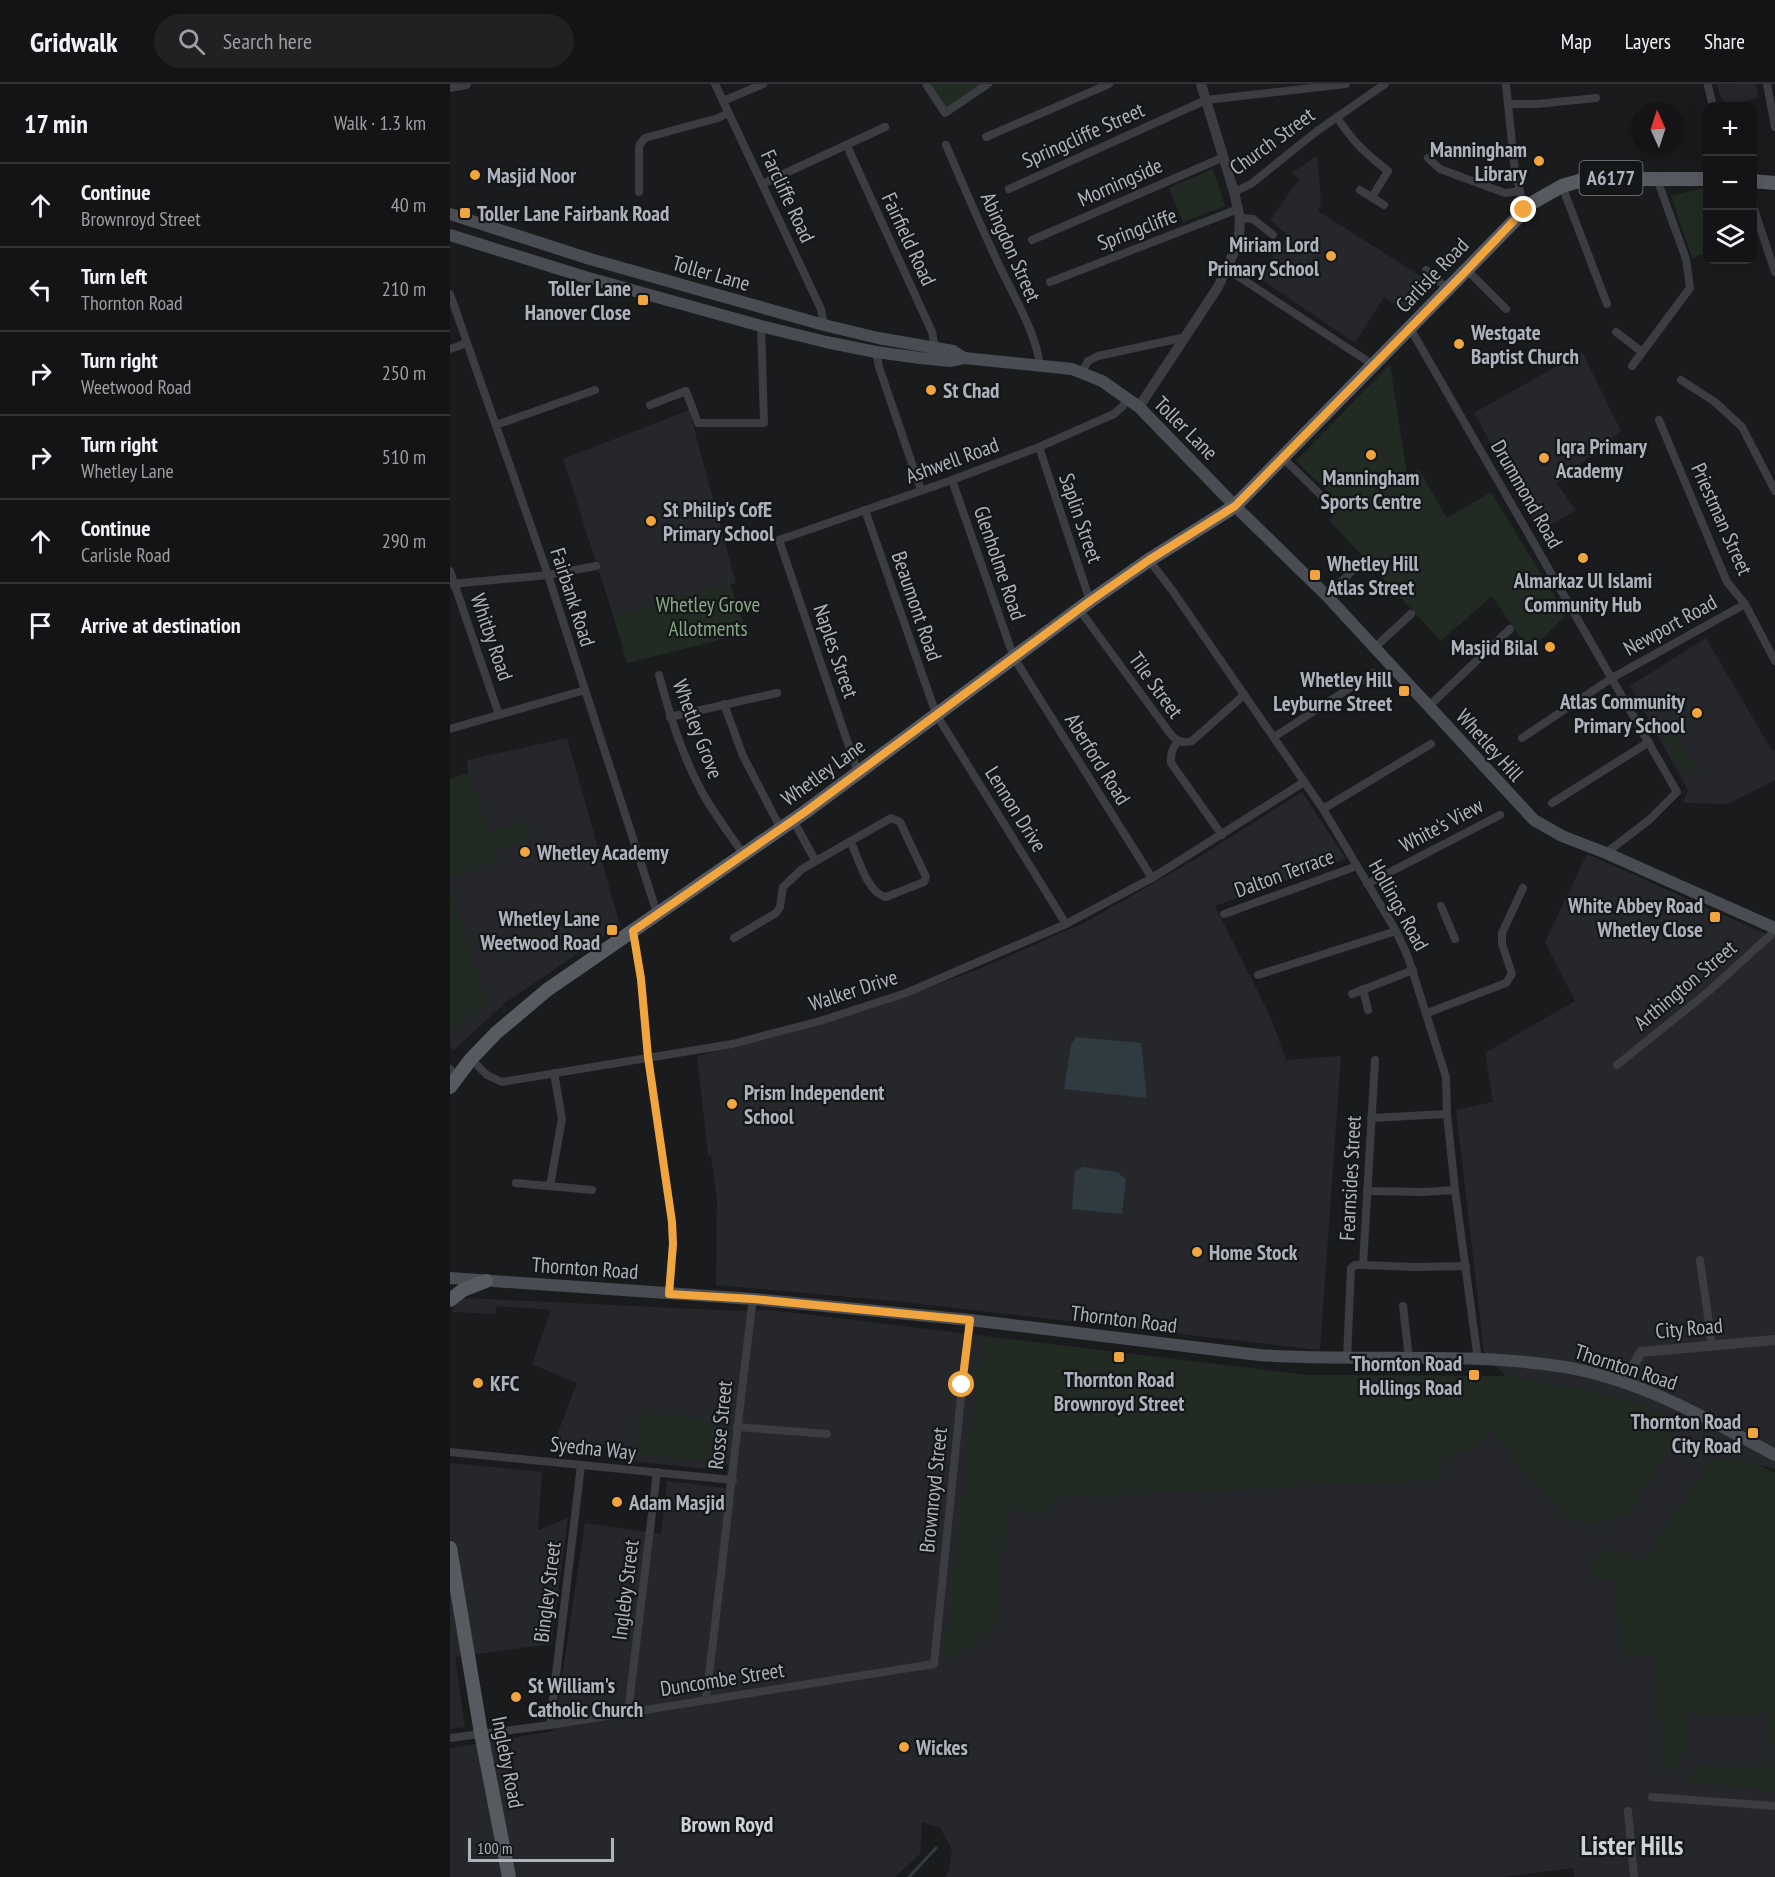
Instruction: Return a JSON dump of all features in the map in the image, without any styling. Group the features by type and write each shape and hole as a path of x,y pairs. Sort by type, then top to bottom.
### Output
{"main road":[{"name":"Carlisle Road","path":"1235,506 1524,210 1544,195 1562,186 1586,179 1703,179"},
{"path":"1757,181 1775,183"},
{"name":"Toller Lane","path":"450,214 590,259 878,338 934,354 951,362 964,358 1040,365 1082,372 1102,381 1139,407 1235,506"},
{"name":"Toller Lane","path":"450,235 585,277 826,342 876,352 934,354"},
{"path":"519,257 524,238"},
{"path":"585,277 590,259"},
{"path":"824,325 826,342"},
{"path":"876,352 878,338"},
{"name":"Whetley Lane","path":"452,1078 496,1034 547,990 787,824 1085,605 1149,560 1235,506"},
{"name":"Whetley Hill","path":"1235,506 1327,596 1373,649 1534,820 1562,836 1606,853 1775,930"},
{"name":"Thornton Road","path":"450,1278 753,1299 970,1320 1259,1355 1347,1359 1478,1360 1565,1367 1624,1382 1697,1412 1775,1455"},
{"path":"450,1300 463,1290 486,1281"},
{"name":"Ingleby Road","path":"450,1548 481,1733 509,1877"}],"street":[{"path":"450,87 466,84"},
{"name":"Farcliffe Road","path":"715,84 821,309 824,325"},
{"path":"723,101 763,84"},
{"path":"926,84 945,113 987,84"},
{"path":"986,137 1109,84"},
{"path":"1201,84 1234,192"},
{"name":"Springcliffe Street","path":"1009,189 1206,100 1346,84"},
{"name":"Church Street","path":"1139,407 1186,337 1227,268 1239,236 1239,214 1234,192 1251,184 1337,117 1385,84"},
{"path":"1506,84 1514,163 1524,210"},
{"path":"1767,84 1775,127"},
{"path":"1708,87 1712,102"},
{"path":"1509,104 1537,104 1596,98"},
{"path":"639,192 639,149 642,140 728,113"},
{"path":"1337,117 1349,138 1388,171 1372,197"},
{"path":"762,184 885,127"},
{"name":"Abingdon Street","path":"946,145 1025,321 1040,365"},
{"name":"Fairfield Road","path":"847,146 932,332 934,354"},
{"name":"Morningside","path":"1032,240 1224,157"},
{"path":"1428,158 1440,169 1505,193 1520,191"},
{"path":"1632,366 1690,288 1686,258 1657,178"},
{"path":"1562,186 1606,303"},
{"path":"1360,190 1384,206"},
{"path":"1754,210 1775,272"},
{"path":"1239,214 1253,219 1273,235"},
{"name":"Springcliffe","path":"1050,282 1239,214"},
{"path":"1227,268 1372,364"},
{"path":"1426,270 1448,289"},
{"path":"1467,270 1506,309"},
{"name":"Fairbank Road","path":"450,294 548,575 657,913"},
{"path":"650,405 686,391 698,423 764,423 761,326"},
{"name":"Drummond Road","path":"1410,328 1677,792 1649,820 1606,853"},
{"path":"1616,332 1642,352"},
{"path":"1082,372 1088,361 1098,356 1186,337"},
{"path":"450,349 467,343"},
{"path":"876,352 921,490"},
{"path":"1681,380 1715,402 1742,427 1775,491"},
{"path":"496,425 595,390"},
{"name":"Ashwell Road","path":"779,540 1039,447 1114,414 1123,406 1127,398"},
{"name":"Priestman Street","path":"1659,420 1727,582 1744,603 1775,661"},
{"name":"Saplin Street","path":"1039,447 1085,605"},
{"path":"1282,457 1334,508"},
{"name":"Glenholme Road","path":"952,480 1014,658"},
{"name":"Beaumont Road","path":"865,510 936,714"},
{"name":"Naples Street","path":"779,540 858,773"},
{"name":"Hollings Road","path":"1149,560 1323,809 1396,931 1413,970 1446,1077 1447,1114 1455,1190 1478,1360"},
{"path":"1327,596 1362,561"},
{"path":"452,584 548,575 596,566"},
{"name":"Whitby Road","path":"450,571 452,584 499,715"},
{"name":"Newport Road","path":"1522,738 1612,678 1744,603"},
{"name":"Tile Street","path":"1085,605 1169,732 1178,741 1184,743 1192,741 1244,695"},
{"path":"1373,649 1411,614"},
{"path":"1429,706 1510,629"},
{"name":"Aberford Road","path":"1014,658 1152,878"},
{"path":"1274,737 1373,673"},
{"name":"Whetley Grove","path":"659,675 670,717 703,794 743,854"},
{"path":"450,729 585,690"},
{"path":"670,717 777,693"},
{"path":"724,704 743,756 787,824 815,860"},
{"name":"Lennon Drive","path":"936,714 1066,924"},
{"path":"1178,741 1170,756 1171,763 1222,835"},
{"path":"1552,804 1649,742"},
{"path":"1323,809 1431,744"},
{"name":"Walker Drive","path":"471,1059 487,1075 501,1082 732,1044 820,1021 906,993 1066,924 1152,878 1304,782"},
{"name":"White's View","path":"1367,885 1500,815"},
{"path":"734,938 776,913 780,907 783,887 802,869 891,818 900,822 926,877 924,882 886,897 880,896 872,890 851,842"},
{"name":"Dalton Terrace","path":"1224,914 1357,866"},
{"path":"1427,1013 1506,983 1512,974 1502,944 1502,933 1522,888"},
{"path":"1441,906 1455,939"},
{"name":"Arthington Street","path":"1617,1065 1709,991 1775,930"},
{"path":"633,931 641,979 648,1057 672,1222 673,1244 669,1294"},
{"path":"1258,975 1396,931"},
{"path":"1352,994 1413,970"},
{"path":"1363,989 1368,1010"},
{"name":"Fearnsides Street","path":"1347,1359 1351,1268 1354,1265 1363,1265 1375,1060"},
{"path":"550,1186 562,1119 554,1073"},
{"path":"1371,1118 1447,1114"},
{"path":"516,1183 592,1190"},
{"path":"1367,1191 1455,1190"},
{"path":"1700,1260 1712,1345"},
{"path":"1363,1265 1466,1266"},
{"name":"Rosse Street","path":"706,1698 733,1480 736,1427 753,1299"},
{"path":"1403,1306 1409,1359"},
{"name":"Brownroyd Street","path":"934,1664 970,1320"},
{"name":"City Road","path":"1624,1382 1641,1352 1775,1340"},
{"path":"736,1427 827,1434"},
{"name":"Syedna Way","path":"450,1452 733,1480"},
{"name":"Bingley Street","path":"549,1725 581,1465"},
{"name":"Ingleby Street","path":"628,1712 657,1472"},
{"name":"Duncombe Street","path":"450,1738 549,1725 706,1698 934,1664"},
{"path":"1652,1797 1775,1806"},
{"path":"1628,1811 1634,1877"}],"shaded area":[{"path":"1717,84 1756,84 1758,98 1740,102 1724,102"},
{"name":"Miriam Lord Primary School","path":"1317,156 1321,202 1318,211 1433,284 1406,313 1384,297 1355,343 1258,277 1288,235 1270,220 1299,179 1292,173"},
{"name":"Iqra Primary Academy","path":"1582,352 1621,431 1557,484 1576,510 1540,531 1474,413"},
{"name":"St Philip's CofE Primary School","path":"689,410 736,583 613,615 563,459"},
{"name":"Atlas Community Primary School","path":"1706,638 1772,751 1775,750 1775,780 1728,804 1683,803 1688,790 1630,686"},
{"name":"Whetley Academy","path":"567,738 620,925 506,1002 453,1051 450,1046 450,779 468,773 467,760"},
{"path":"1302,792 1346,859 1215,906 1271,1018 1286,1060 1341,1056 1320,1350 894,1301 716,1285 717,1198 711,1156 708,1156 697,1056 859,1013 977,970 1086,922 1204,854"},
{"path":"1587,854 1775,938 1775,1469 1758,1465 1775,1473 1775,1877 1574,1877 1573,1868 1503,1877 945,1877 949,1870 952,1849 940,1828 922,1822 920,1854 895,1877 450,1877 450,1748 554,1731 585,1523 661,1534 667,1481 725,1488 728,1464 718,1470 619,1460 615,1448 607,1445 555,1440 577,1383 532,1364 551,1310 497,1306 495,1314 452,1312 454,1305 468,1298 737,1311 771,1310 1306,1375 1505,1376 1484,1352 1456,1110 1493,1102 1485,1053 1575,1001 1545,942"},
{"path":"1076,1037 1141,1043 1147,1098 1064,1089 1071,1045"},
{"path":"1083,1167 1117,1172 1126,1179 1122,1214 1072,1209 1075,1171"},
{"path":"450,1463 542,1472 538,1530 568,1518 551,1644 455,1657 465,1727 450,1729"}],"green space":[{"path":"926,84 988,84 945,113"},
{"path":"1213,169 1225,206 1183,222 1169,188"},
{"path":"1703,188 1703,254 1692,258 1671,196"},
{"path":"1390,364 1407,475 1419,470 1447,518 1491,492 1566,615 1530,651 1492,596 1441,641 1329,520 1343,506 1296,461"},
{"name":"Whetley Grove Allotments","path":"730,584 747,633 627,663 613,615"},
{"path":"1673,731 1698,771 1687,778 1662,738"},
{"path":"468,773 489,832 527,820 532,837 494,850 499,861 450,877 450,779"},
{"path":"450,887 485,1003 450,1033"},
{"path":"982,1336 1306,1375 1506,1376 1609,1394 1667,1415 1675,1438 1629,1514 1599,1523 1565,1518 1490,1431 1467,1453 1441,1457 1443,1480 1054,1497 1049,1514 1007,1509 994,1632 943,1660"},
{"path":"639,1412 716,1420 712,1461 634,1453"},
{"path":"1713,1459 1753,1463 1775,1473 1775,1791 1684,1781 1701,1765 1773,1766 1769,1713 1686,1714 1690,1743 1675,1768 1661,1773 1656,1656 1621,1656 1616,1578 1600,1580 1589,1567 1606,1551 1621,1552 1644,1562 1663,1529"}],"waterway":[{"path":"909,1877 936,1848"}],"place":[{"name":"Manningham Library","path":"1539,161"},
{"name":"Masjid Noor","path":"475,175"},
{"name":"Toller Lane Fairbank Road","path":"465,213"},
{"name":"Miriam Lord Primary School","path":"1331,256"},
{"name":"Toller Lane Hanover Close","path":"643,300"},
{"name":"Westgate Baptist Church","path":"1459,344"},
{"name":"St Chad","path":"931,390"},
{"name":"Manningham Sports Centre","path":"1371,455"},
{"name":"Iqra Primary Academy","path":"1544,458"},
{"name":"St Philip's CofE Primary School","path":"651,521"},
{"name":"Almarkaz Ul Islami Community Hub","path":"1583,558"},
{"name":"Whetley Hill Atlas Street","path":"1315,575"},
{"name":"Masjid Bilal","path":"1550,647"},
{"name":"Whetley Hill Leyburne Street","path":"1404,691"},
{"name":"Atlas Community Primary School","path":"1697,713"},
{"name":"Whetley Academy","path":"525,852"},
{"name":"White Abbey Road Whetley Close","path":"1715,917"},
{"name":"Whetley Lane Weetwood Road","path":"612,930"},
{"name":"Prism Independent School","path":"732,1104"},
{"name":"Home Stock","path":"1197,1252"},
{"name":"Thornton Road Brownroyd Street","path":"1119,1357"},
{"name":"Thornton Road Hollings Road","path":"1474,1375"},
{"name":"KFC","path":"478,1383"},
{"name":"Thornton Road City Road","path":"1753,1433"},
{"name":"Adam Masjid","path":"617,1502"},
{"name":"St William's Catholic Church","path":"516,1697"},
{"name":"Wickes","path":"904,1747"}],"district":[{"name":"Brown Royd","path":"727,1824"},
{"name":"Lister Hills","path":"1632,1845"}],"route":[{"path":"962,1385 970,1320 753,1299 669,1294 673,1244 672,1222 648,1057 641,979 633,931 805,812 1090,601 1149,560 1235,506 1524,210"}]}
